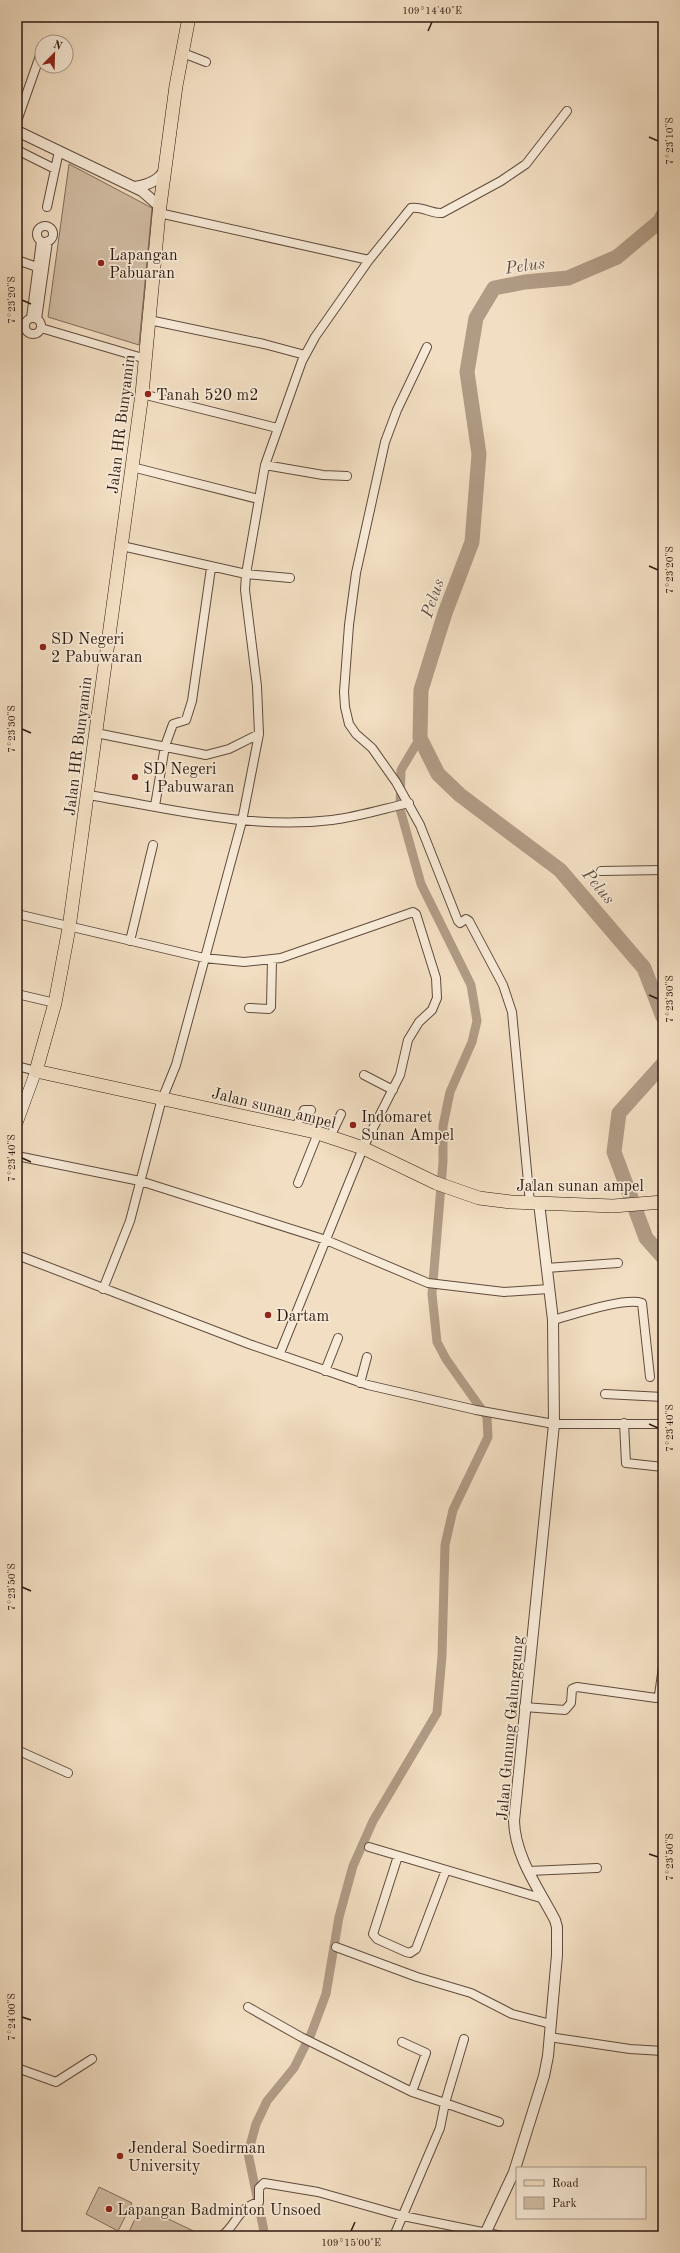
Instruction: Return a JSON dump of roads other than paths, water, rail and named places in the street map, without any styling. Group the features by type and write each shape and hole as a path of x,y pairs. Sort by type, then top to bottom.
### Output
{"main road":[{"name":"Jalan HR Bunyamin","path":"17,1123 36,1071 55,1003 69,928 142,394 159,213 189,17"},
{"name":"Jalan sunan ampel","path":"36,1071 296,1127 324,1135 364,1148 452,1190 479,1198 534,1203 613,1206 658,1203"}],"street":[{"path":"183,53 206,62"},
{"path":"17,121 34,73"},
{"path":"103,1289 130,1221 162,1099 176,1065 242,821 259,734 257,686 245,590 246,574 265,465 277,428 305,355 315,337 368,260 411,208 421,208 436,214 442,214 501,181 526,164 567,111"},
{"path":"17,131 135,187 154,200 158,205 159,213 368,260"},
{"path":"17,150 56,169"},
{"path":"47,207 59,151"},
{"path":"135,187 153,182 164,173 166,166"},
{"path":"44,241 34,318 37,267 44,241"},
{"path":"17,260 37,267"},
{"path":"34,318 40,322 41,328"},
{"path":"34,318 25,323 27,332 36,333 41,328"},
{"path":"149,320 264,344 305,355"},
{"path":"41,328 146,359"},
{"path":"428,347 397,410 385,442 356,573 349,625 344,692 345,707 349,724 356,734 372,748 408,803 420,825 458,921 460,923 466,919 469,921 503,985 511,1008 534,1203"},
{"path":"142,394 277,428"},
{"path":"265,465 323,475 347,476"},
{"path":"132,467 258,499"},
{"path":"122,546 211,568 246,574 290,578"},
{"path":"155,806 165,746 172,724 186,720 192,701 211,568"},
{"path":"96,733 206,755 230,749 259,734"},
{"path":"88,795 242,821 275,823 332,820 408,803"},
{"path":"130,940 153,845"},
{"path":"601,871 663,870"},
{"path":"17,914 69,928 130,940 204,958 244,962 281,958 411,913 416,914 436,978 437,998 432,1010 418,1022 408,1040 400,1075 364,1148 280,1353"},
{"path":"249,1008 269,1009 272,1007 272,959"},
{"path":"17,994 55,1003"},
{"path":"17,1066 36,1071"},
{"path":"364,1075 393,1090"},
{"path":"296,1127 302,1113 307,1110 311,1110"},
{"path":"298,1183 324,1135 341,1114"},
{"path":"17,1156 140,1181 326,1240 428,1283 504,1292 549,1289"},
{"name":"Jalan Gunung Galunggung","path":"518,2167 544,2076 551,2024 557,1955 557,1927 529,1871 515,1837 514,1821 524,1707 554,1424 553,1320 546,1268 534,1203"},
{"path":"17,1255 249,1344 280,1353 360,1383 476,1410 554,1424 624,1422 663,1424"},
{"path":"546,1268 618,1263"},
{"path":"553,1320 618,1304 634,1302 642,1303 650,1377"},
{"path":"325,1371 338,1338"},
{"path":"360,1383 367,1357"},
{"path":"605,1394 663,1397"},
{"path":"624,1422 626,1463 663,1467"},
{"path":"524,1707 565,1710 571,1703 572,1689 577,1687 656,1698 659,1695 663,1667"},
{"path":"17,1750 68,1774"},
{"path":"369,1847 544,1899"},
{"path":"398,1856 373,1934 377,1939 406,1952 410,1953 416,1949 446,1870"},
{"path":"529,1871 597,1868"},
{"path":"336,1947 417,1977 471,1993 516,2016 551,2024"},
{"path":"248,2007 302,2037 412,2092 499,2122"},
{"path":"549,2037 630,2049 663,2051"},
{"path":"394,2236 440,2128 445,2103 464,2039"},
{"path":"402,2042 426,2054 412,2092"},
{"path":"17,2068 56,2082 92,2059"},
{"name":"Jalan Gunung Galunggung","path":"485,2235 516,2173"},
{"path":"222,2236 231,2229 241,2211 255,2203 259,2188 264,2183 318,2192 403,2216 485,2235 492,2233 502,2236"}],"waterway":[{"name":"Pelus","path":"663,215 660,221 617,257 568,278 525,282 494,288 476,318 467,372 479,454 472,542 445,613 421,690 420,738 438,774 460,795 560,870 644,968 663,1017"},
{"path":"265,2236 248,2153 256,2124 267,2101 294,2068 311,2034 326,1994 339,1917 353,1866 373,1821 437,1713 442,1656 445,1545 453,1510 488,1437 487,1417 446,1359 437,1342 432,1294 443,1162 443,1126 450,1092 472,1042 477,1021 471,985 421,884 400,809 401,770 420,738"},
{"name":"Pelus","path":"663,1064 619,1113 614,1152 646,1238 663,1257"}],"place":[{"name":"Lapangan Pabuaran","path":"101,263"},
{"name":"Tanah 520 m2","path":"148,394"},
{"name":"SD Negeri 2 Pabuwaran","path":"43,647"},
{"name":"SD Negeri 1 Pabuwaran","path":"135,777"},
{"name":"Indomaret Sunan Ampel","path":"353,1125"},
{"name":"Dartam","path":"268,1315"},
{"name":"Jenderal Soedirman University","path":"120,2156"},
{"name":"Lapangan Badminton Unsoed","path":"109,2209"}]}
